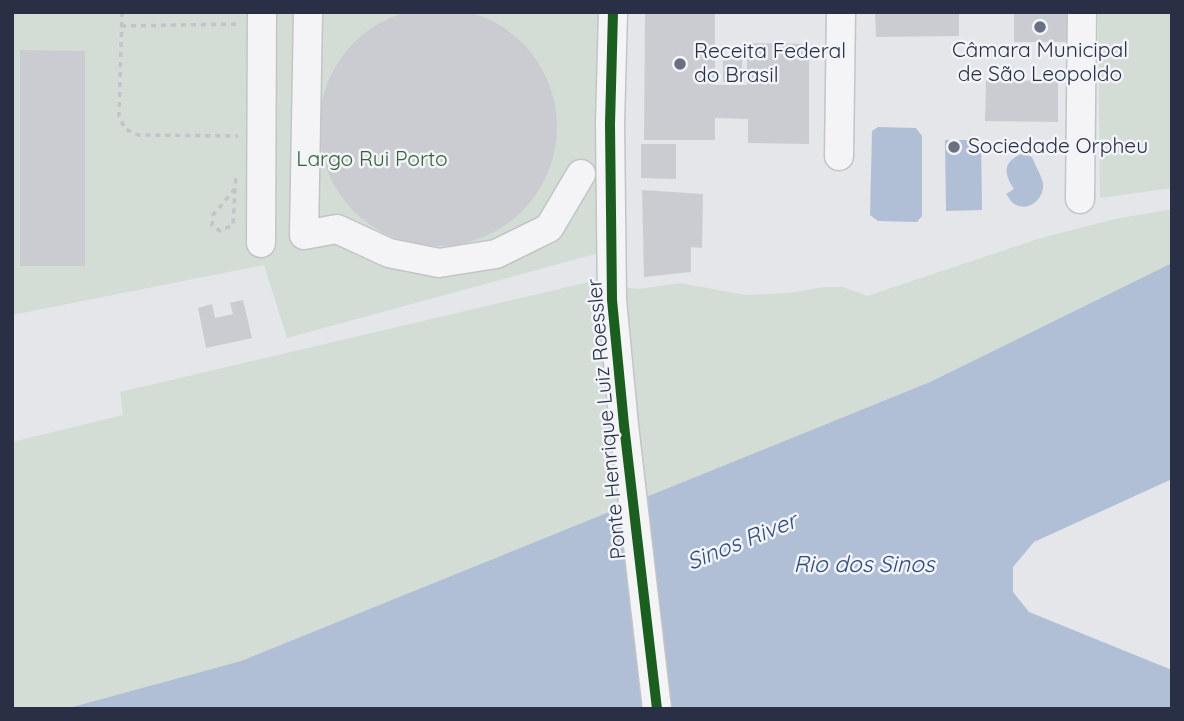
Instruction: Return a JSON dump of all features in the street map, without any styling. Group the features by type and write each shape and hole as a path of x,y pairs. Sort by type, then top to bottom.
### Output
{"street":[{"path":"308,12 304,235 337,229 389,253 439,262 496,254 550,228 582,174"},
{"name":"Ponte Henrique Luiz Roessler","path":"613,12 610,124 612,300 657,709"},
{"path":"839,156 841,12"},
{"path":"1080,199 1082,12"},
{"path":"250,18 250,138 261,243"},
{"path":"250,138 306,142"}],"path":[{"path":"122,12 119,116 125,129 138,135 250,138"},
{"path":"121,26 250,18"},
{"path":"235,188 233,225 220,231 212,225 213,215 235,188"}],"green space":[{"name":"Largo Rui Porto","path":"12,12 601,12 599,253 287,338 264,265 12,315"},
{"path":"1098,12 1172,12 1172,188 1100,198"},
{"path":"1172,209 1172,263 930,382 241,661 65,709 12,709 12,442 123,415 120,392 589,282 639,289 680,283 745,295 843,287 867,296 1041,238 1115,219"}],"water":[{"path":"878,127 916,128 922,136 922,216 917,222 878,221 870,215 872,131"},
{"path":"945,140 981,140 982,210 946,211"},
{"path":"1023,153 1032,157 1043,183 1038,199 1024,207 1013,203 1006,194 1014,189 1007,173 1008,164"},
{"name":"Rio dos Sinos","path":"1172,263 1172,479 1034,542 1013,567 1013,592 1029,612 1172,670 1172,709 65,709 241,661 930,382"}],"building":[{"path":"426,8 450,8 473,13 494,22 514,35 530,51 552,92 557,127 555,150 548,173 530,203 514,219 473,241 450,246 426,246 403,241 382,232 362,219 346,203 324,162 319,139 319,115 324,92 333,71 346,51 362,35 403,13"},
{"name":"Receita Federal do Brasil","path":"645,12 715,12 715,85 747,85 747,43 809,44 809,144 748,143 748,119 715,118 715,140 644,140"},
{"path":"875,12 959,12 959,36 876,37"},
{"name":"Câmara Municipal de São Leopoldo","path":"1014,12 1067,12 1067,42 1014,42"},
{"path":"20,50 85,51 85,266 20,266"},
{"path":"723,54 742,54 742,83 723,82"},
{"path":"986,80 1058,81 1058,122 985,121"},
{"path":"641,144 676,144 676,179 641,178"},
{"path":"642,190 703,194 702,248 691,247 691,272 644,277"},
{"path":"243,300 252,338 206,348 198,308 212,304 215,318 233,314 230,303"}],"cycle path":[{"path":"613,12 610,124 612,300 657,709"}],"place":[{"name":"Câmara Municipal de São Leopoldo","path":"1040,27"},
{"name":"Receita Federal do Brasil","path":"680,64"},
{"name":"Sociedade Orpheu","path":"954,147"}],"water label":[{"name":"Sinos River","path":"742,542"}]}
